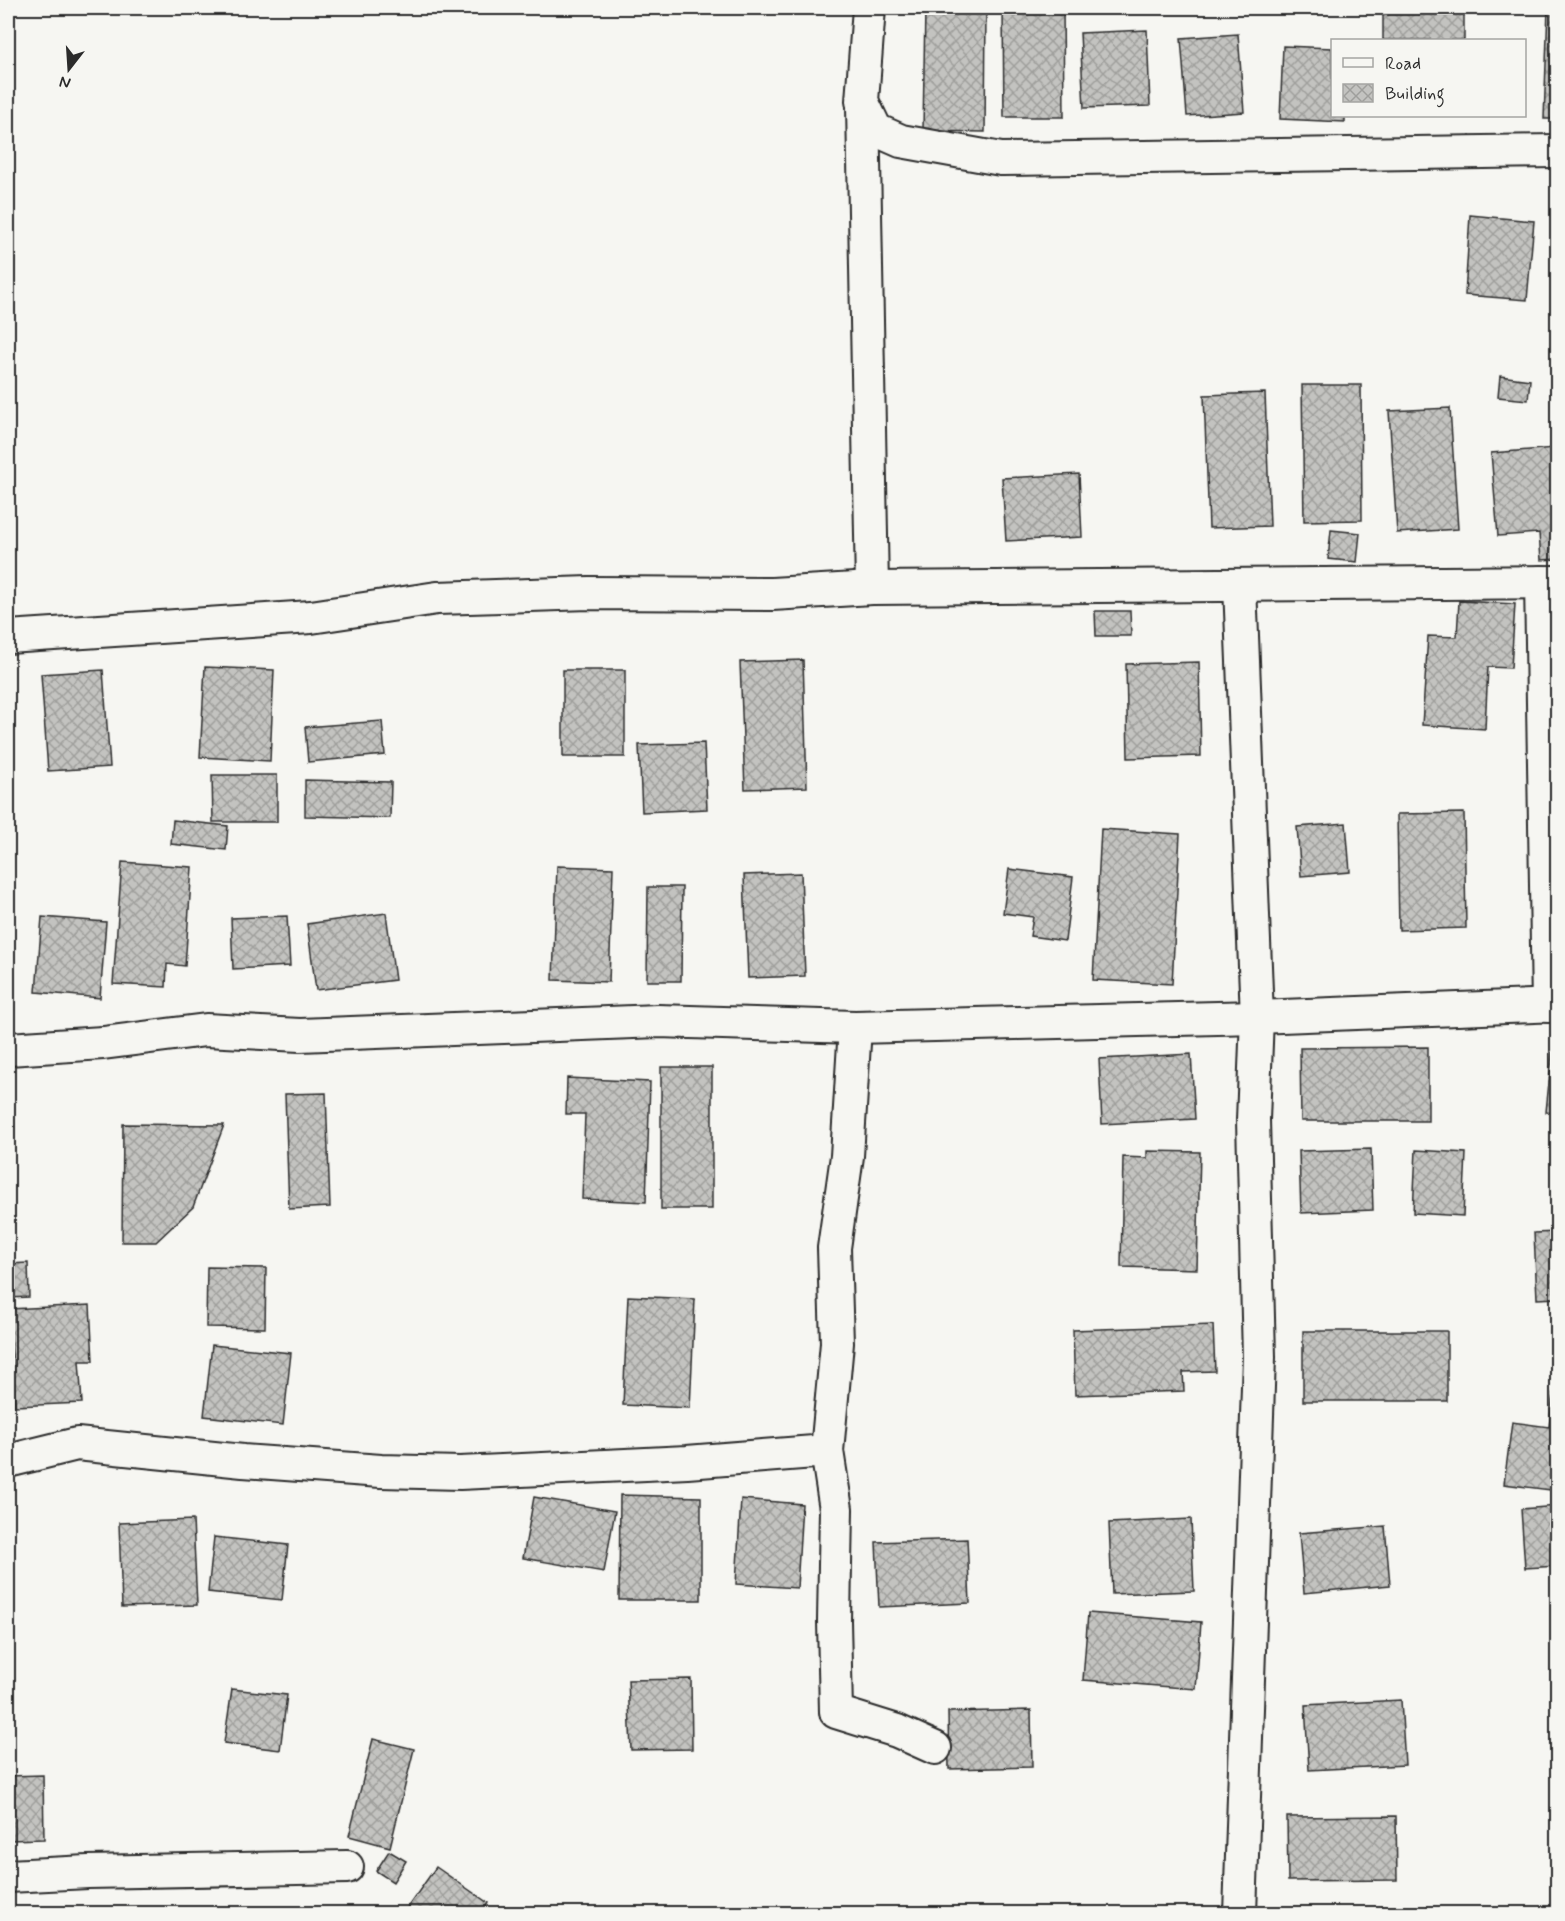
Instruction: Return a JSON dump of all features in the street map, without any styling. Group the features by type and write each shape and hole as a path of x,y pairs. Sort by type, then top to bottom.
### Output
{"street":[{"path":"869,8 862,101 872,588"},
{"path":"862,101 876,130 901,141 1001,159 1557,151"},
{"path":"8,637 311,617 437,598 589,593 772,594 872,588 1549,582 1553,1005 1257,1017 855,1027 658,1021 300,1035 206,1030 103,1043 8,1048"},
{"path":"1240,585 1257,1017 1253,1120 1259,1357 1240,1914"},
{"path":"855,1027 847,1156 834,1248 837,1343 827,1451 836,1509 834,1621 837,1712 897,1731 935,1748"},
{"path":"8,1461 77,1444 346,1469 460,1473 687,1462 827,1451"},
{"path":"8,1876 88,1872 347,1867"}],"building":[{"path":"925,8 986,8 985,132 923,131"},
{"path":"1003,8 1063,8 1064,117 1004,117"},
{"path":"1383,8 1464,8 1464,39 1383,39"},
{"path":"1548,8 1558,8 1558,119 1544,119"},
{"path":"1147,30 1150,106 1084,108 1080,33"},
{"path":"1238,34 1244,112 1187,116 1181,38"},
{"path":"1283,46 1331,48 1331,117 1345,117 1345,122 1280,119"},
{"path":"1470,215 1534,221 1527,300 1465,295"},
{"path":"1500,376 1530,380 1528,400 1498,397"},
{"path":"1302,385 1361,385 1362,520 1304,521"},
{"path":"1265,393 1270,526 1209,528 1204,395"},
{"path":"1450,408 1458,529 1397,533 1389,411"},
{"path":"1555,448 1558,479 1558,559 1541,560 1539,533 1498,536 1491,453"},
{"path":"1079,474 1082,537 1006,541 1002,478"},
{"path":"1331,530 1360,533 1357,562 1328,559"},
{"path":"1459,601 1515,604 1511,668 1488,667 1485,729 1422,725 1428,636 1457,637"},
{"path":"1095,611 1130,611 1131,636 1096,636"},
{"path":"803,660 807,787 745,789 740,662"},
{"path":"1199,662 1201,756 1128,758 1126,664"},
{"path":"205,667 274,670 270,761 200,757"},
{"path":"103,670 110,767 48,771 41,674"},
{"path":"563,670 625,670 625,757 563,757"},
{"path":"382,721 385,755 308,762 305,727"},
{"path":"704,743 707,809 642,812 639,745"},
{"path":"212,775 277,775 277,822 213,822"},
{"path":"305,780 391,782 390,818 305,816"},
{"path":"1464,813 1466,928 1399,930 1397,814"},
{"path":"173,820 228,826 226,850 171,844"},
{"path":"1346,823 1350,872 1301,876 1297,827"},
{"path":"1101,829 1180,834 1172,984 1093,980"},
{"path":"122,862 192,867 185,966 167,964 166,987 113,984"},
{"path":"557,866 613,868 609,982 553,980"},
{"path":"1009,869 1073,877 1065,941 1030,936 1033,917 1003,913"},
{"path":"801,873 805,976 748,978 744,875"},
{"path":"648,887 682,887 681,981 647,981"},
{"path":"386,913 395,980 316,990 307,924"},
{"path":"287,916 290,966 233,969 231,918"},
{"path":"42,917 106,922 100,998 36,992"},
{"path":"1428,1047 1428,1121 1301,1121 1300,1048"},
{"path":"1552,1052 1558,1053 1558,1114 1546,1112"},
{"path":"1191,1054 1195,1119 1102,1124 1099,1059"},
{"path":"661,1067 712,1067 712,1209 661,1209"},
{"path":"567,1078 650,1082 646,1202 582,1199 585,1114 566,1114"},
{"path":"326,1093 330,1207 289,1209 285,1094"},
{"path":"123,1124 224,1125 193,1207 156,1242 122,1242"},
{"path":"1371,1149 1373,1210 1301,1213 1299,1151"},
{"path":"1416,1150 1466,1153 1463,1216 1413,1213"},
{"path":"1147,1151 1200,1152 1197,1269 1121,1267 1123,1157 1147,1158"},
{"path":"1558,1232 1558,1298 1537,1299 1534,1233"},
{"path":"28,1263 29,1297 8,1298 8,1264"},
{"path":"207,1267 266,1268 265,1328 206,1327"},
{"path":"628,1296 695,1299 690,1408 623,1405"},
{"path":"90,1305 93,1361 79,1361 82,1403 15,1406 9,1309"},
{"path":"1213,1325 1215,1371 1183,1372 1184,1391 1075,1395 1073,1330"},
{"path":"1303,1331 1447,1331 1447,1401 1303,1401"},
{"path":"212,1345 291,1353 283,1425 204,1416"},
{"path":"1553,1393 1558,1394 1558,1491 1504,1484 1512,1422 1549,1427"},
{"path":"620,1495 701,1497 701,1600 619,1600"},
{"path":"534,1497 615,1511 604,1572 523,1558"},
{"path":"741,1499 802,1504 797,1588 736,1584"},
{"path":"1558,1506 1558,1566 1525,1568 1521,1509"},
{"path":"1191,1519 1194,1591 1112,1594 1109,1523"},
{"path":"193,1520 197,1605 122,1607 119,1523"},
{"path":"1385,1526 1390,1585 1304,1593 1299,1533"},
{"path":"214,1537 288,1545 282,1600 208,1592"},
{"path":"967,1539 970,1603 879,1607 876,1542"},
{"path":"1556,1603 1558,1603 1558,1687 1557,1687"},
{"path":"1088,1613 1201,1622 1196,1689 1083,1680"},
{"path":"691,1679 692,1749 631,1750 628,1680"},
{"path":"232,1689 287,1695 280,1750 224,1743"},
{"path":"1401,1700 1405,1765 1309,1770 1305,1705"},
{"path":"1031,1710 1032,1767 949,1769 948,1712"},
{"path":"373,1739 414,1749 390,1847 349,1836"},
{"path":"43,1775 44,1839 8,1840 8,1776"},
{"path":"1554,1806 1558,1806 1558,1856"},
{"path":"1396,1816 1397,1880 1288,1881 1287,1817"},
{"path":"389,1851 406,1861 393,1882 376,1871"},
{"path":"436,1867 488,1903 481,1914 414,1914 407,1908"}]}
